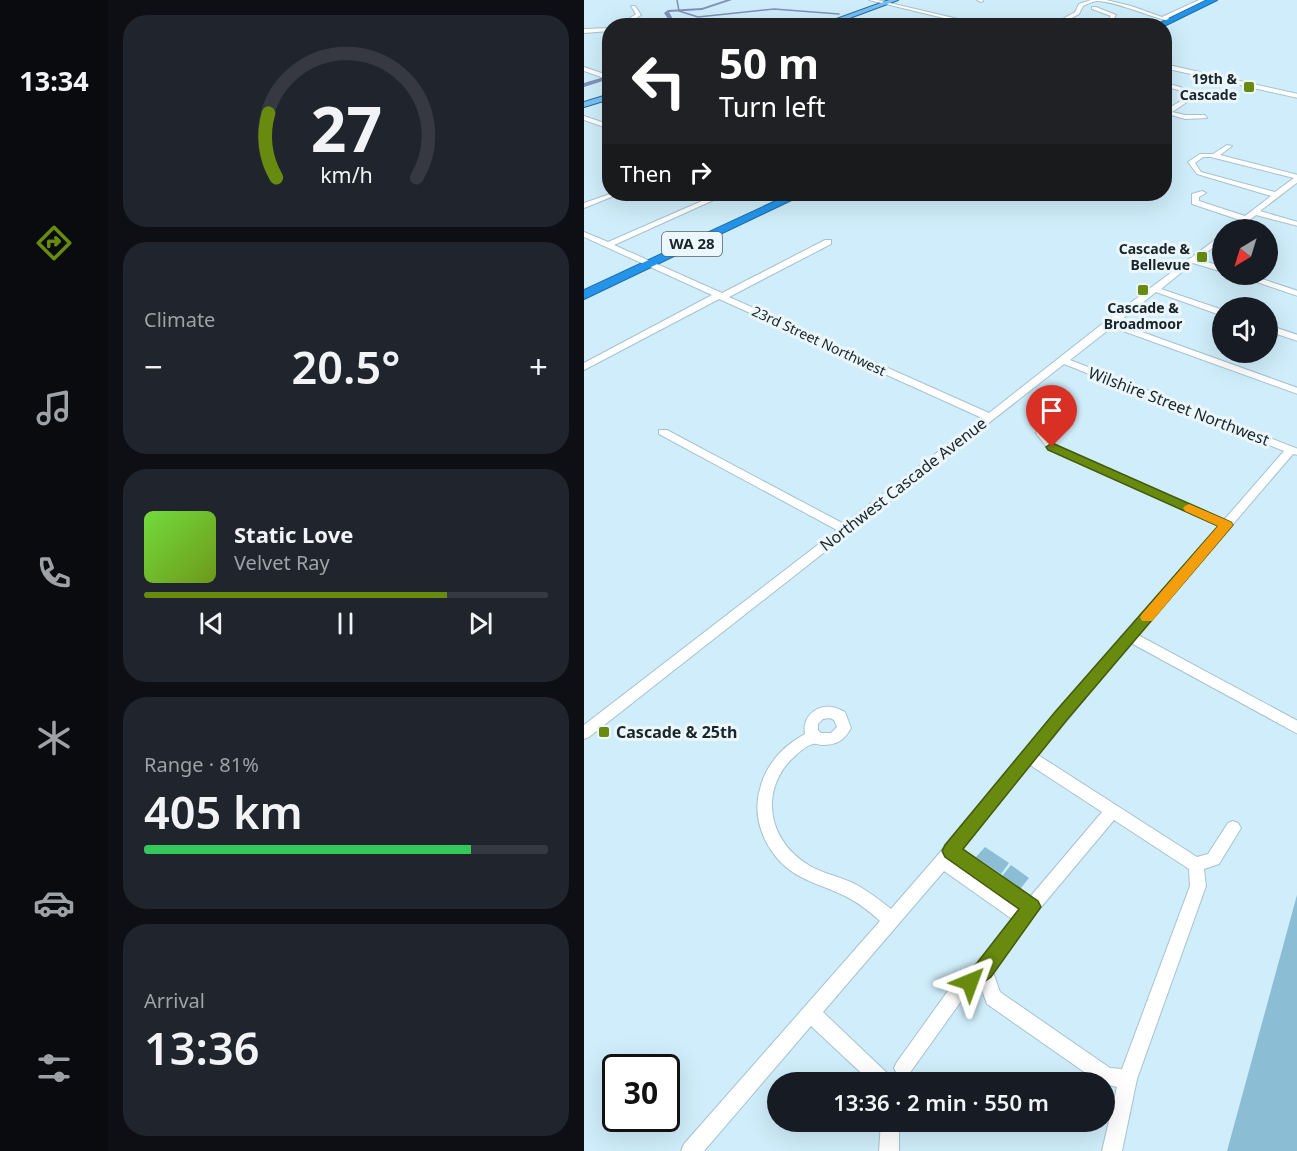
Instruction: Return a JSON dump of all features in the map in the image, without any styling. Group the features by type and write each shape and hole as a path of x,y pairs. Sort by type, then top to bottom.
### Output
{"highway":[{"path":"1170,18 1213,0"},
{"name":"WA 28","path":"584,295 782,201"}],"main road":[{"path":"842,18 895,0"},
{"path":"584,105 602,99"}],"street":[{"path":"871,0 951,18"},
{"path":"1067,18 1077,13 1081,5 1097,0 1131,7 1156,18"},
{"path":"1169,18 1204,0"},
{"path":"1131,7 1139,3"},
{"path":"1081,5 1109,11 1114,15 1112,18"},
{"path":"633,7 639,14 633,18"},
{"path":"584,31 602,30"},
{"path":"1172,68 1298,96"},
{"path":"584,70 602,76"},
{"path":"1172,75 1181,70"},
{"path":"1172,83 1193,96 1172,109"},
{"path":"1172,114 1205,117"},
{"path":"584,118 602,124"},
{"path":"1214,156 1229,146"},
{"path":"1277,195 1199,173 1191,162 1202,155 1214,156 1298,178"},
{"path":"1202,193 1196,196 1195,202 1246,219 1298,178"},
{"path":"584,206 602,199"},
{"path":"607,244 707,201"},
{"path":"1255,212 1298,224"},
{"path":"1286,221 1298,212"},
{"name":"23rd Street Northwest","path":"584,234 989,417"},
{"path":"584,367 828,242"},
{"name":"Northwest Cascade Avenue","path":"584,733 1212,245"},
{"path":"1192,260 1212,266"},
{"path":"1271,285 1298,294"},
{"path":"1154,289 1212,309"},
{"path":"1109,323 1298,391"},
{"path":"1278,331 1298,338"},
{"name":"Wilshire Street Northwest","path":"1061,360 1294,451"},
{"path":"663,432 846,530"},
{"path":"1041,433 1052,447 1226,525"},
{"path":"691,1151 947,856 1030,757 1060,717 1226,525 1294,451"},
{"path":"1130,637 1298,728"},
{"path":"814,736 787,753 774,770 765,792 764,813 769,832 781,852 803,870 858,894 892,920"},
{"path":"1030,757 1196,865"},
{"path":"903,1068 956,994 984,970 1027,912 1113,810"},
{"path":"1196,865 1213,859 1234,828"},
{"path":"947,856 1027,912"},
{"path":"1112,1151 1128,1079 1198,886 1196,865"},
{"path":"984,970 993,998 1107,1077 1128,1079"},
{"path":"812,1014 874,1072"},
{"path":"889,1151 890,1132"}],"shaded area":[{"path":"985,847 1009,863 1001,874 976,857"},
{"path":"1011,865 1029,878 1020,889 1002,876"},
{"path":"1297,895 1297,1151 1227,1151"}],"waterway":[{"path":"677,0 679,11 698,17 774,9 839,14"},
{"path":"670,18 666,13 668,11 702,9 730,0"},
{"path":"584,85 602,80"}],"slow traffic":[{"path":"1147,617 1226,525 1189,508"}],"place":[{"name":"19th & Cascade","path":"1249,87"},
{"name":"Cascade & Bellevue","path":"1202,257"},
{"name":"Cascade & Broadmoor","path":"1143,290"},
{"name":"Cascade & 25th","path":"604,732"}],"route":[{"path":"970,982 984,970 1031,907 951,851 1030,757 1060,717 1226,525 1052,447"}]}
